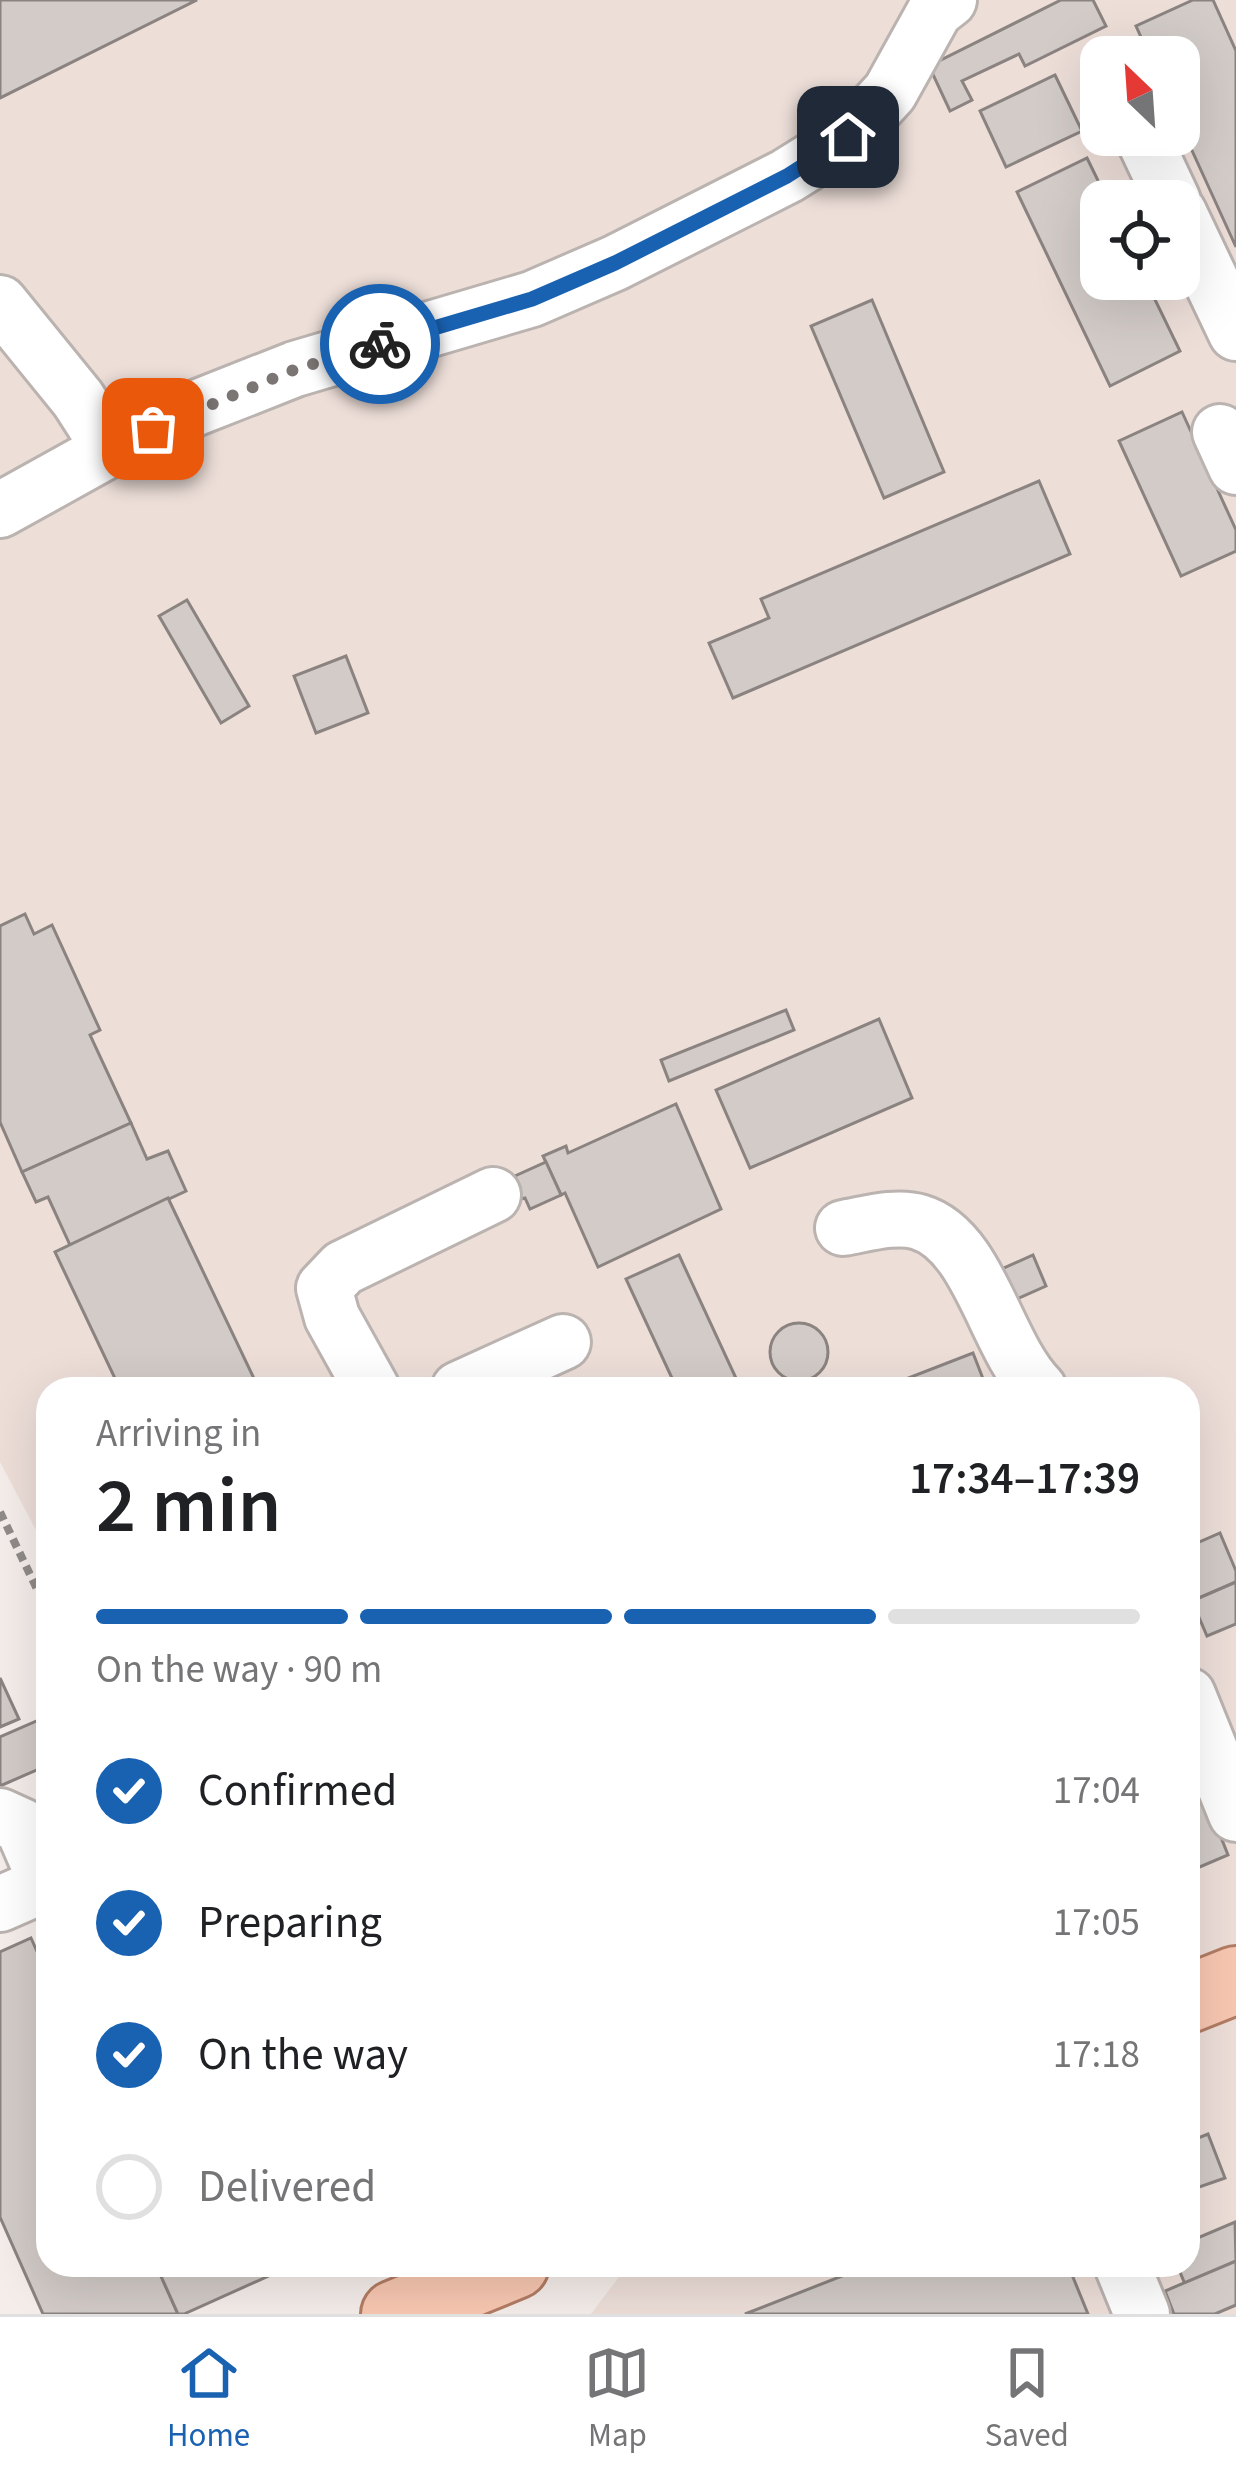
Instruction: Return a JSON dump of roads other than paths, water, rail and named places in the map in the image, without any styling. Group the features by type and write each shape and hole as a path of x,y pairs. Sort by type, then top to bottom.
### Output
{"main road":[{"path":"1200,1995 1236,1980"},
{"path":"395,2314 486,2277"}],"street":[{"path":"0,510 196,408 296,369 532,299 615,263 787,176 848,137 890,92 935,11 949,0"},
{"path":"1200,257 1236,332"},
{"path":"0,304 78,399 110,449"},
{"path":"365,1377 332,1317 324,1288 344,1268 494,1195"},
{"path":"843,1228 878,1221 917,1221 951,1239 1027,1377"},
{"path":"486,1377 563,1342"},
{"path":"1200,1725 1236,1814"},
{"path":"0,1816 22,1826 36,1858"},
{"path":"0,1904 36,1889"},
{"path":"1127,2277 1142,2314"}]}
